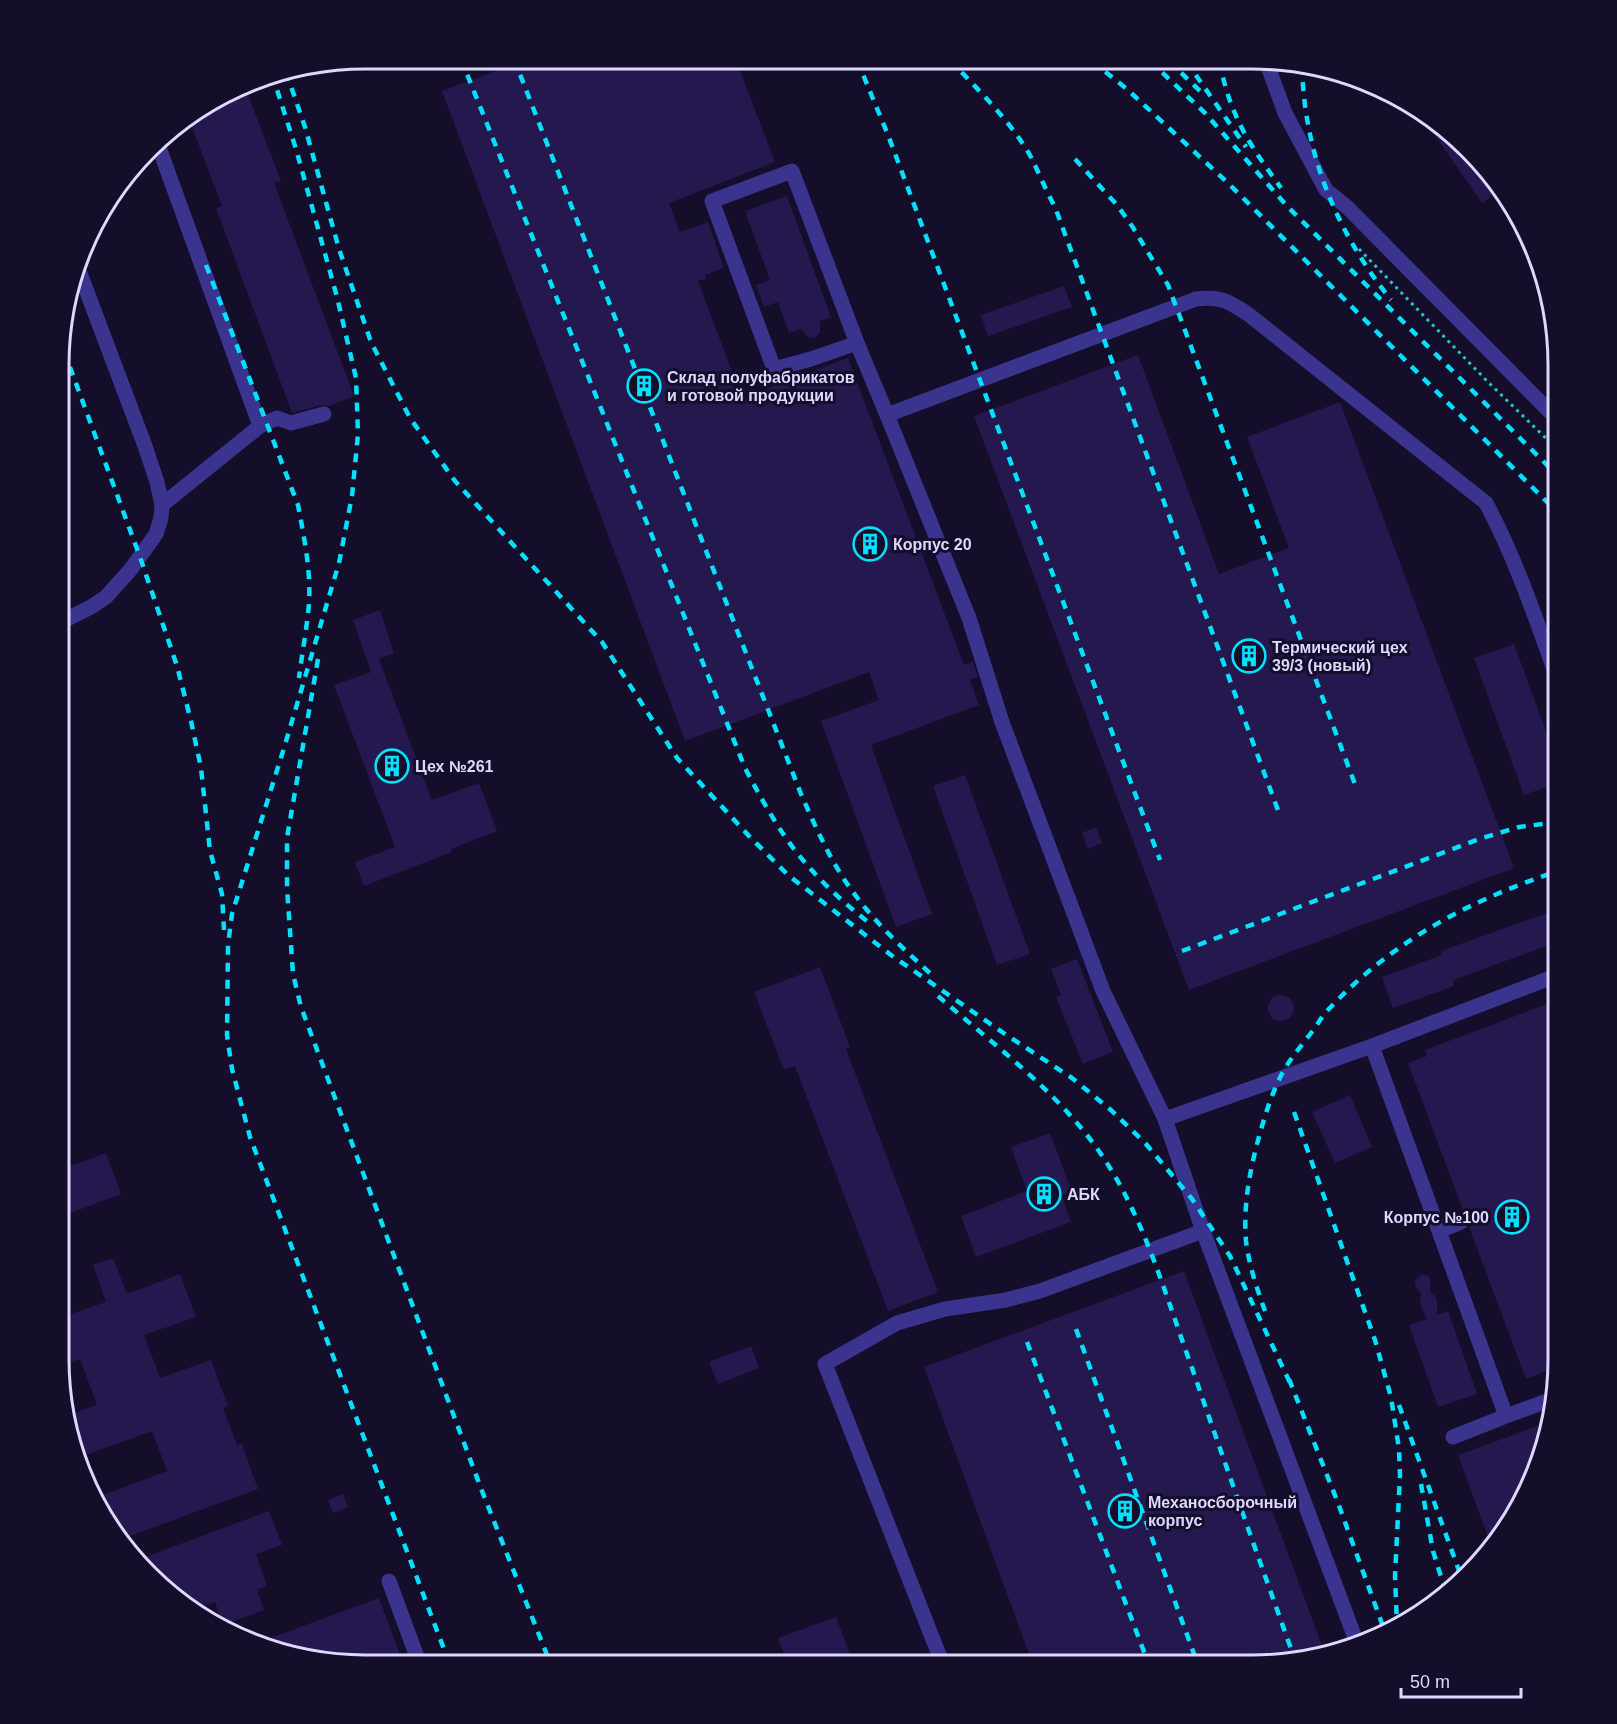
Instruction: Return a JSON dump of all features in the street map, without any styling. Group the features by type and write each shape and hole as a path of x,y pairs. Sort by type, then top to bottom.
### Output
{"lane":[{"path":"1269,70 1285,113 1326,190 1347,207 1548,410"},
{"path":"160,152 260,426"},
{"path":"856,343 774,369 712,201 792,171 856,343 969,618 1002,722 1103,991 1165,1119 1203,1231 1354,1636"},
{"path":"69,618 106,597 131,569 156,534 162,505 158,482 146,446 82,279"},
{"path":"887,415 1196,299 1212,297 1229,302 1248,314 1486,503 1525,588 1548,652"},
{"path":"162,505 260,426 277,418 291,423 324,414"},
{"path":"1165,1119 1372,1046 1548,979"},
{"path":"1372,1046 1506,1416"},
{"path":"1439,1231 1461,1221"},
{"path":"939,1655 825,1364 897,1323 945,1309 1006,1300 1040,1291 1203,1231"},
{"path":"1452,1437 1544,1402"},
{"path":"389,1581 416,1655"}],"path":[{"path":"1359,249 1548,440"}],"building":[{"name":"Склад полуфабрикатов и готовой продукции","path":"500,69 739,69 775,162 669,203 680,232 708,222 724,268 705,275 706,279 698,281 742,398 848,358 964,665 973,662 978,677 970,680 979,705 871,745 932,914 896,927 821,721 879,700 869,672 685,741 442,91"},
{"path":"248,94 281,181 274,183 354,396 329,406 321,405 292,413 216,208 222,206 191,125"},
{"path":"1430,129 1475,170 1494,195 1482,203"},
{"path":"787,196 831,317 820,321 820,333 814,338 808,337 801,329 789,333 778,302 764,307 756,285 770,280 745,211"},
{"path":"1064,286 1072,307 988,336 981,315"},
{"name":"Термический цех 39/3 (новый)","path":"1138,355 1219,574 1289,548 1247,437 1340,402 1514,868 1189,990 974,416"},
{"name":"Цех №261","path":"380,610 394,653 379,659 432,800 479,783 497,831 451,849 452,852 364,886 355,862 395,847 334,685 371,672 353,620"},
{"path":"1514,644 1548,737 1548,787 1524,795 1474,658"},
{"path":"965,775 1030,954 997,965 933,786"},
{"path":"1096,827 1102,843 1088,849 1082,833"},
{"path":"1548,913 1548,946 1453,980 1454,986 1393,1008 1382,977 1442,955 1441,951"},
{"path":"1077,959 1113,1052 1083,1064 1056,997 1061,995 1051,969"},
{"path":"820,967 850,1047 846,1049 938,1292 888,1311 795,1066 784,1070 754,992"},
{"path":"1281,995 1290,999 1294,1008 1290,1017 1281,1021 1272,1017 1268,1008 1272,999"},
{"name":"Корпус №100","path":"1548,1004 1547,1374 1546,1371 1526,1379 1469,1227 1470,1219 1464,1213 1408,1063 1427,1056 1425,1050"},
{"path":"1350,1095 1372,1147 1335,1163 1312,1112"},
{"name":"АБК","path":"1050,1133 1072,1192 1062,1196 1071,1222 976,1257 961,1216 1027,1191 1011,1147"},
{"path":"106,1153 121,1194 69,1214 69,1167"},
{"path":"113,1258 127,1294 180,1274 196,1317 144,1335 160,1378 211,1360 228,1406 223,1408 237,1445 242,1444 258,1489 128,1537 103,1495 167,1471 152,1431 85,1454 74,1413 97,1405 80,1359 69,1363 69,1315 106,1302 93,1265"},
{"name":"Механосборочный корпус","path":"1184,1271 1322,1646 1252,1655 1029,1655 924,1367"},
{"path":"1421,1275 1427,1275 1430,1279 1430,1292 1437,1300 1437,1315 1448,1311 1477,1394 1438,1407 1409,1325 1427,1319 1420,1303 1421,1294 1415,1285 1415,1280"},
{"path":"751,1346 759,1368 718,1384 709,1362"},
{"path":"1540,1425 1532,1454 1517,1490 1488,1537 1458,1455"},
{"path":"343,1494 348,1507 333,1513 328,1500"},
{"path":"269,1511 282,1545 256,1554 267,1586 257,1590 264,1610 231,1622 220,1617 215,1602 202,1606 200,1605 170,1582 145,1557"},
{"path":"379,1598 400,1655 326,1652 288,1645 269,1639"},
{"path":"836,1617 850,1655 784,1655 778,1638"}],"railway":[{"path":"465,69 745,768 774,819 799,855 831,890 873,926"},
{"path":"518,69 813,821 847,884 874,918 933,976"},
{"path":"861,69 888,135 1160,860"},
{"path":"958,69 1023,143 1055,207 1279,813"},
{"path":"1102,69 1128,90 1229,184 1548,503"},
{"path":"1158,69 1205,113 1287,206 1548,466"},
{"path":"1177,69 1201,92"},
{"path":"1192,69 1246,147"},
{"path":"1221,69 1238,121 1255,151 1281,188"},
{"path":"1303,74 1309,130 1327,190 1354,247 1391,300"},
{"path":"288,79 305,127 339,249 371,342 410,418 455,481 602,642 677,758 788,875 891,955 1072,1078 1111,1110 1146,1144 1192,1199 1230,1256 1292,1387"},
{"path":"275,83 296,149 337,297 356,378 358,434 352,496 339,563 232,914 228,945 227,1035 232,1069 250,1137 446,1655"},
{"path":"1075,159 1117,205 1168,285 1356,787"},
{"path":"206,265 298,505 309,578 309,603 299,678"},
{"path":"69,365 140,557 177,666 201,768 210,851 222,894 224,930"},
{"path":"318,659 287,838 287,888 293,974 301,1007 482,1491 547,1655"},
{"path":"1182,951 1479,839 1519,827 1548,823"},
{"path":"1265,1311 1247,1250 1246,1200 1253,1160 1264,1120 1275,1088 1289,1062 1327,1011 1352,986 1405,944 1462,910 1548,875"},
{"path":"938,996 1047,1091 1086,1134 1118,1181 1153,1258 1292,1652"},
{"path":"1294,1112 1375,1340 1391,1397 1399,1449 1400,1475 1395,1576 1397,1617"},
{"path":"1076,1329 1194,1655"},
{"path":"1027,1342 1145,1655"},
{"path":"1289,1379 1382,1624"},
{"path":"1399,1405 1459,1570"},
{"path":"1421,1484 1433,1551 1443,1585"}],"place":[{"name":"Склад полуфабрикатов и готовой продукции","path":"644,386"},
{"name":"Корпус 20","path":"870,544"},
{"name":"Термический цех 39/3 (новый)","path":"1249,656"},
{"name":"Цех №261","path":"392,766"},
{"name":"АБК","path":"1044,1194"},
{"name":"Корпус №100","path":"1512,1217"},
{"name":"Механосборочный корпус","path":"1125,1511"}]}
